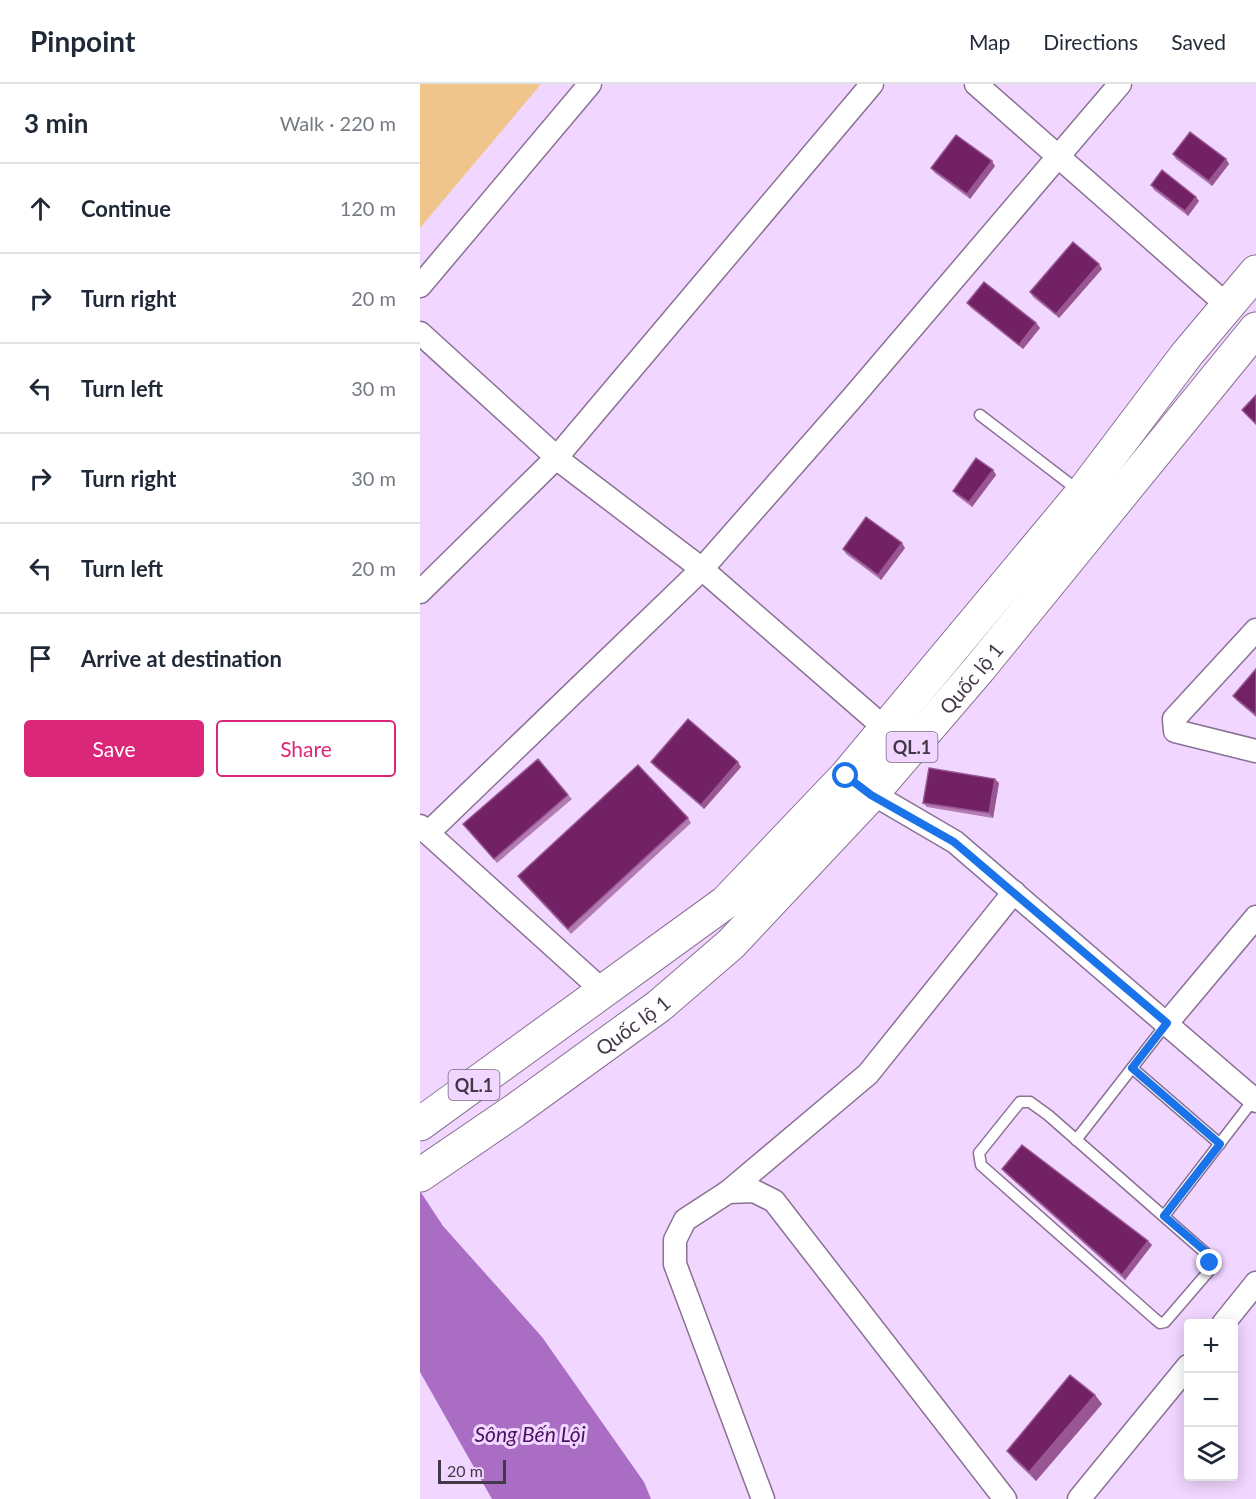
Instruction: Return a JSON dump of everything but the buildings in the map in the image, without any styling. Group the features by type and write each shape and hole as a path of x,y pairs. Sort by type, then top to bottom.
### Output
{"highway":[{"name":"Quốc lộ 1","path":"420,1175 514,1111 659,1006 731,944 858,785 885,728 1082,493 1187,354 1256,272"},
{"name":"Quốc lộ 1","path":"420,1124 726,902 858,785 909,750 980,669 1252,341"}],"street":[{"path":"420,286 590,84"},
{"path":"420,592 557,457 872,84"},
{"path":"976,84 1228,306"},
{"path":"602,990 424,830 702,569 853,397 1120,84"},
{"path":"420,333 557,457 702,569 909,750"},
{"path":"1256,630 1174,719 1172,725 1175,731 1256,752"},
{"path":"858,785 954,842 1255,1100"},
{"path":"762,1499 675,1264 675,1240 685,1220 728,1192 868,1074 1014,892"},
{"path":"1167,1023 1256,917"},
{"path":"728,1192 754,1191 774,1201 1005,1499"},
{"path":"1226,1319 1256,1283"},
{"path":"1079,1499 1184,1371"}],"lane":[{"path":"980,415 1082,493"},
{"path":"1076,1140 1167,1023"},
{"path":"1132,1068 1220,1144"},
{"path":"1164,1216 1255,1100"},
{"path":"1020,1102 1030,1102 1164,1216 1206,1252 1210,1263 1208,1272 1170,1318 1160,1323 985,1170 979,1161 979,1153 1020,1102"}],"shaded area":[{"path":"420,84 541,84 420,228"}],"water":[{"name":"Sông Bến Lội","path":"420,1191 443,1226 542,1337 644,1482 651,1499 492,1499 420,1372"}],"route":[{"path":"846,776 871,795 954,842 1167,1023 1132,1068 1220,1144 1164,1216 1206,1252 1210,1263"}]}
